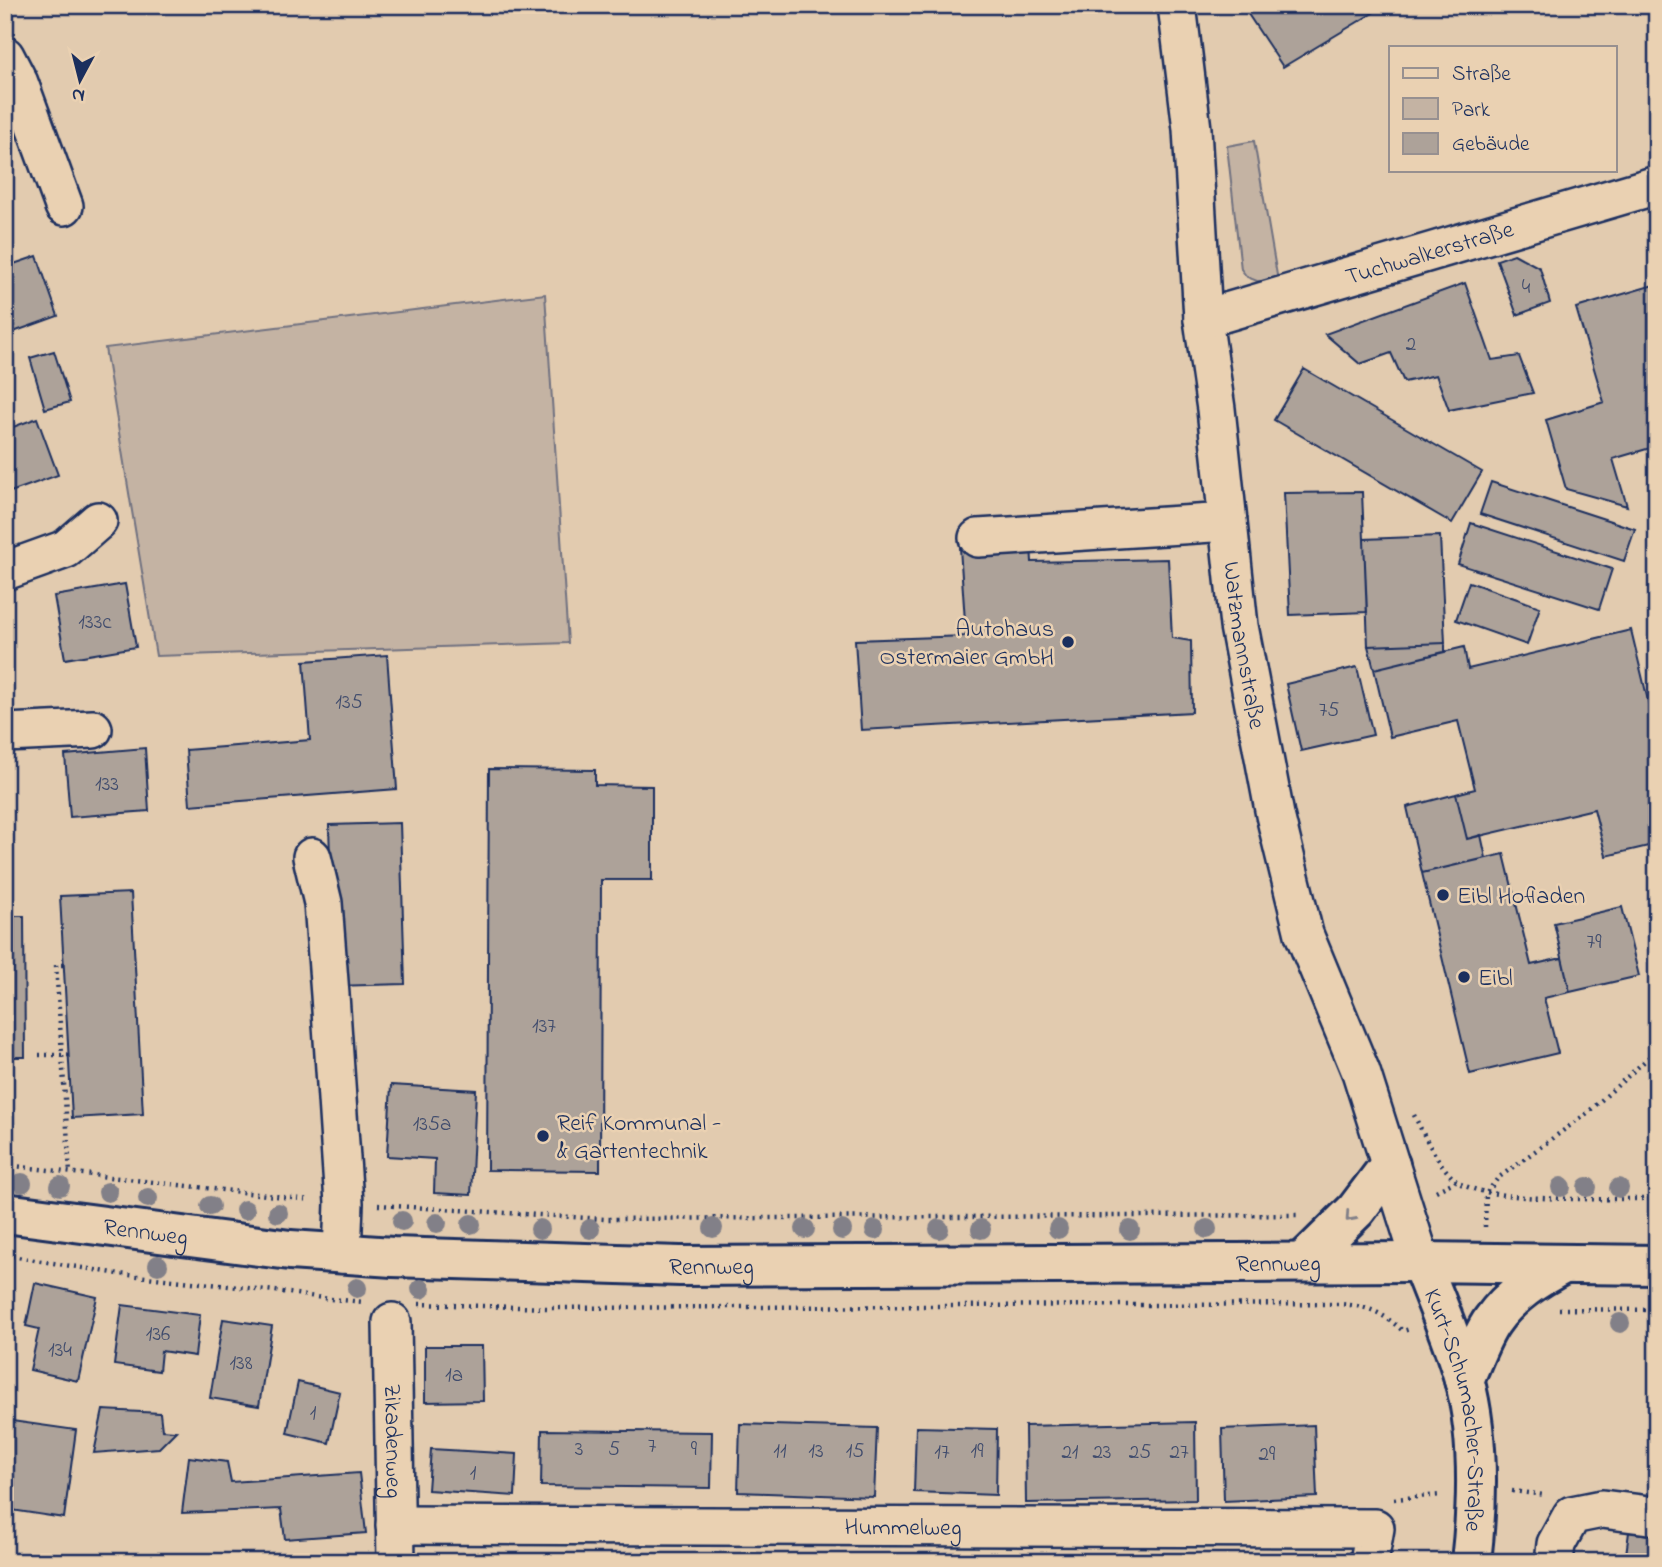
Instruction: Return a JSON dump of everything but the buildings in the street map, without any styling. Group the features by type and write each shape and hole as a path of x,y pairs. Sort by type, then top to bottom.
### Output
{"main road":[{"path":"1303,1262 1356,1210 1390,1165"},
{"name":"Rennweg","path":"5,1213 290,1250 680,1266 1303,1262 1657,1265"},
{"name":"Kurt-Schumacher-Straße","path":"1421,1262 1464,1380 1474,1429 1476,1494 1471,1562"},
{"path":"1464,1380 1491,1323 1498,1314 1534,1280 1564,1264"}],"street":[{"name":"Watzmannstraße","path":"1177,5 1192,129 1203,319 1239,626 1275,815 1304,934 1361,1072 1421,1262"},
{"path":"5,56 19,83 64,206"},
{"name":"Tuchwalkerstraße","path":"1203,319 1657,185"},
{"path":"5,571 66,549 98,521"},
{"path":"978,538 1228,522"},
{"path":"5,733 93,729"},
{"path":"312,857 323,903 344,1203 342,1254"},
{"name":"Zikadenweg","path":"393,1322 396,1562"},
{"path":"1554,1562 1556,1544 1572,1515 1602,1509 1657,1516"},
{"name":"Hummelweg","path":"395,1525 1372,1545"}],"path":[{"path":"64,965 56,965 65,1054 70,1173"},
{"path":"1486,1194 1498,1178 1586,1114 1657,1050"},
{"path":"39,1055 65,1054"},
{"path":"5,1165 190,1188 344,1203 604,1219 1307,1215"},
{"path":"1455,1181 1486,1194 1657,1199"},
{"path":"1554,1309 1657,1310"},
{"path":"1372,1545 1389,1499 1521,1490 1551,1496 1572,1515"}],"green space":[{"path":"1254,141 1278,281 1257,281 1247,277 1241,269 1227,146"},
{"path":"545,294 568,643 156,656 105,348"}],"place":[{"name":"Autohaus Ostermaier GmbH","path":"1068,642"},
{"name":"Eibl Hofladen","path":"1443,895"},
{"name":"Eibl","path":"1464,977"},
{"name":"Reif Kommunal - & Gartentechnik","path":"543,1136"}]}
